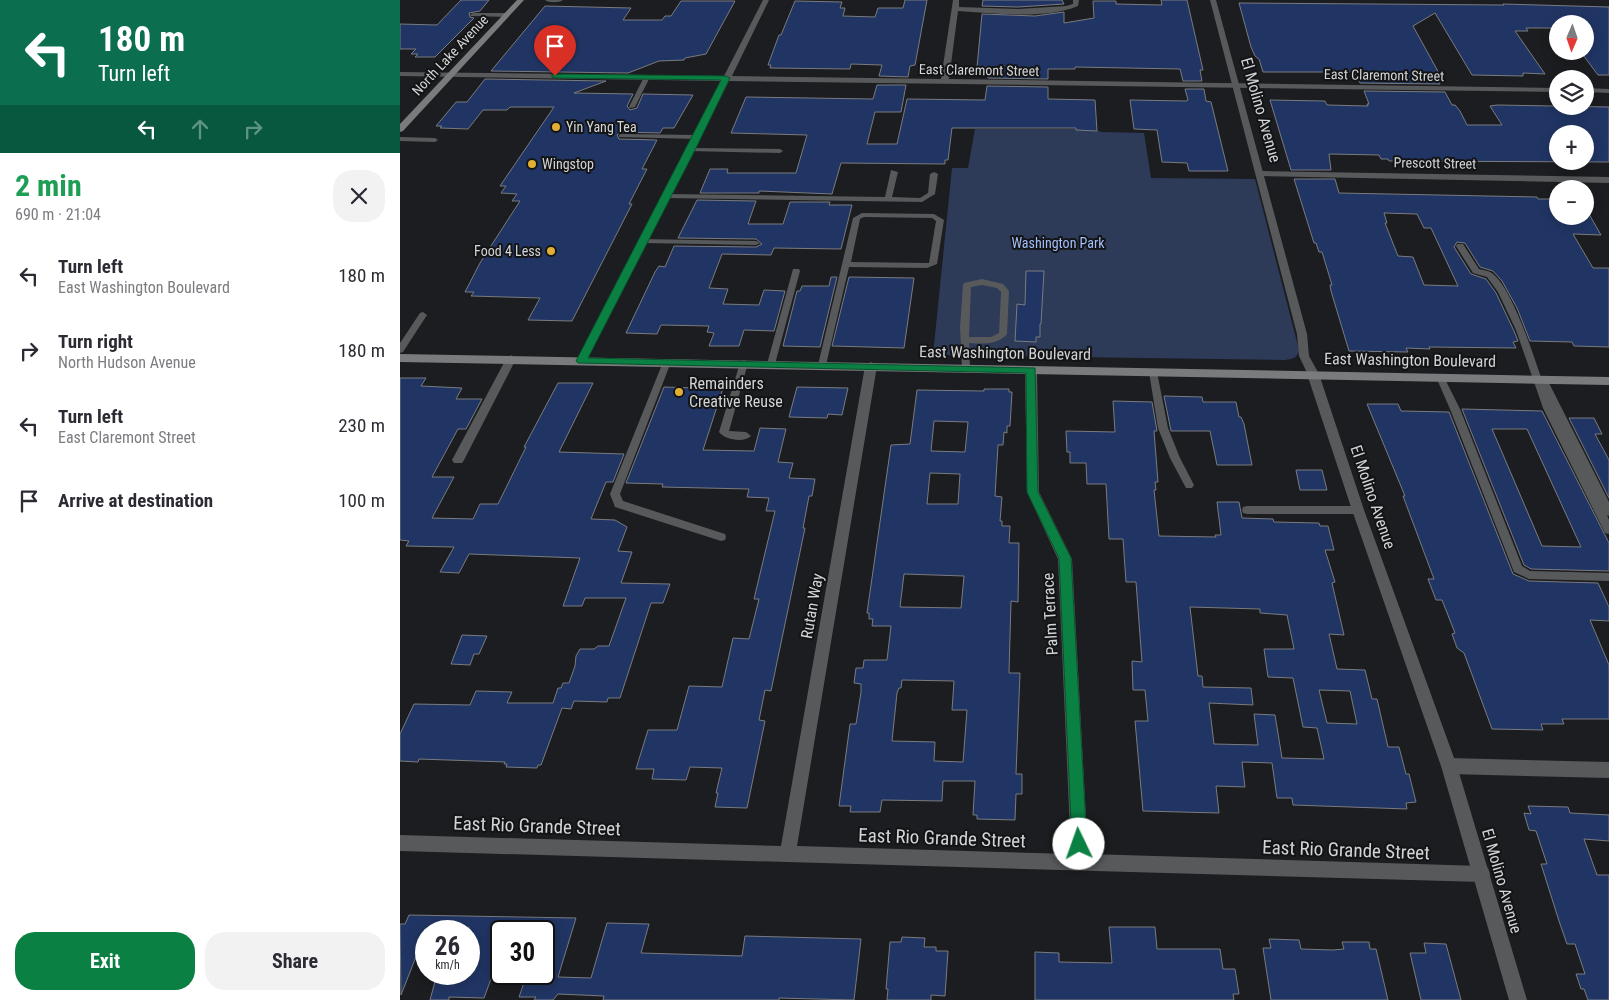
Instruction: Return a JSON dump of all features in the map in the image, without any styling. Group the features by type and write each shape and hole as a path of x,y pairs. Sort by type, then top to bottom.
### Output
{"main road":[{"name":"North Lake Avenue","path":"402,125 521,0"},
{"name":"East Washington Boulevard","path":"400,358 744,363 1609,381"}],"street":[{"path":"581,361 698,137 766,0"},
{"path":"945,82 956,0"},
{"path":"954,9 1055,11 1073,8 1076,5 1076,0"},
{"name":"El Molino Avenue","path":"1213,0 1261,174 1302,334 1304,356 1313,374 1358,510 1450,766 1518,1000"},
{"name":"East Claremont Street","path":"400,74 1549,90"},
{"path":"1594,90 1609,91"},
{"name":"Prescott Street","path":"1261,174 1609,180"},
{"path":"458,460 511,359"},
{"name":"Rutan Way","path":"788,853 871,366"},
{"name":"Palm Terrace","path":"1031,370 1032,492 1065,558 1080,863"},
{"path":"1450,766 1609,770"},
{"name":"East Rio Grande Street","path":"400,843 1482,874"}],"lane":[{"path":"548,0 560,0"},
{"path":"473,14 506,15"},
{"path":"632,107 647,77"},
{"path":"621,136 698,137"},
{"path":"400,139 435,140"},
{"path":"691,150 780,151"},
{"path":"888,199 894,172"},
{"path":"666,196 922,200 930,194 934,174"},
{"path":"822,365 846,264 857,218 862,215 934,216 940,220 933,264 927,266 846,264"},
{"path":"643,241 756,243"},
{"path":"1460,246 1476,271 1490,275 1499,286 1541,380 1609,512"},
{"path":"771,364 796,271"},
{"path":"965,340 992,340 1003,334 1005,292 1000,286 982,282 967,286 965,340 966,368"},
{"path":"400,350 423,315"},
{"path":"666,362 615,494 619,504 721,537"},
{"path":"744,363 724,432 727,435 746,436"},
{"path":"1153,372 1163,428 1174,458 1189,485"},
{"path":"1440,377 1455,409 1518,569 1529,575 1609,577"},
{"path":"1541,380 1548,408 1609,530"},
{"path":"1247,510 1358,510"}],"green space":[{"name":"Washington Park","path":"975,129 1092,129 1102,132 1144,133 1151,178 1255,179 1299,350 1297,355 1292,359 1285,360 933,355 952,168 968,168"}],"building":[{"path":"461,0 489,0 480,11 469,13 470,17 474,18 435,57 415,57 418,54 411,54 416,49 400,49 400,24 437,25"},
{"path":"905,0 927,0 915,65 910,66 908,77 879,76 882,65 851,64 850,69 770,68 771,65 768,65 779,35 781,35 795,1 842,2 840,8 845,8 843,16 875,17 878,8 903,8"},
{"path":"983,0 1062,0 1064,4 1018,7 982,6"},
{"path":"1161,0 1187,0 1203,70 1200,70 1202,81 1183,81 1180,69 1075,67 1075,69 1048,69 1048,79 988,78 989,67 977,67 982,14 1035,16 1064,12 1064,23 1094,18 1093,1 1116,1 1116,4 1162,5"},
{"path":"681,1 735,1 706,54 685,58 684,60 659,61 628,73 491,71 545,6 631,8 623,20 662,20 665,16 671,16"},
{"path":"1239,3 1503,4 1609,7 1609,75 1598,75 1587,60 1594,60 1594,15 1549,15 1549,28 1526,28 1528,31 1515,31 1545,74 1523,73 1523,76 1472,75 1435,13 1413,26 1440,75 1435,75 1440,84 1360,83 1354,72 1263,72 1259,59 1255,56"},
{"path":"485,79 606,81 574,93 633,94 627,106 630,110 637,108 643,94 693,95 674,128 663,128 660,133 621,132 617,135 619,139 657,140 642,169 647,169 629,204 632,204 572,321 528,320 540,298 471,296 474,292 465,292 480,263 520,201 512,201 517,194 501,193 506,186 500,186 554,107 510,107 507,110 483,110 468,129 440,128 442,126 436,126 456,102 467,102"},
{"path":"877,85 906,85 901,112 875,112 867,144 897,144 907,99 985,100 987,86 1048,87 1048,99 1095,100 1097,131 1076,130 1076,128 952,128 948,160 945,160 945,164 841,163 832,194 759,191 759,193 700,193 710,169 728,169 727,173 796,173 807,135 731,133 746,97 873,99"},
{"path":"1185,89 1204,89 1206,101 1211,102 1228,171 1189,171 1187,163 1162,162 1157,130 1134,129 1130,100 1186,101 1188,100"},
{"path":"1364,91 1445,92 1452,105 1455,105 1460,111 1467,125 1502,125 1490,106 1497,105 1549,106 1549,115 1594,115 1594,107 1609,107 1609,162 1594,162 1594,125 1549,125 1549,162 1389,161 1388,159 1381,159 1379,155 1329,154 1331,170 1291,170 1270,100 1325,101 1327,105 1368,106 1367,104 1369,104"},
{"path":"1294,179 1335,179 1339,193 1537,197 1538,199 1549,199 1549,225 1594,225 1594,223 1601,235 1573,234 1593,268 1609,268 1609,347 1574,346 1572,342 1530,341 1517,308 1502,281 1493,271 1480,267 1465,243 1457,242 1454,247 1471,274 1486,279 1496,293 1518,341 1513,342 1516,348 1429,347 1430,349 1406,348 1408,352 1349,351 1331,291 1330,285 1332,285 1322,252 1319,252 1316,243 1314,243","holes":["1384,213 1417,214 1424,228 1431,228 1458,286 1424,285 1413,257 1398,256 1385,223 1387,223"]},
{"path":"697,200 756,201 748,224 783,224 790,202 830,202 829,205 852,205 841,249 774,248 771,255 722,254 709,288 728,289 723,304 759,305 764,290 785,291 774,331 744,330 739,346 709,346 714,333 707,332 709,326 661,325 657,334 626,333 655,272 659,266 665,267 674,246 756,247 762,244 756,239 678,238"},
{"path":"1026,271 1044,271 1040,337 1036,337 1036,342 1015,341 1017,304 1025,305"},
{"path":"831,277 837,277 820,347 783,346 797,291 800,291 802,286 829,286"},
{"path":"849,277 914,278 904,348 832,346"},
{"path":"400,378 426,378 421,386 462,388 456,399 482,399 466,429 458,429 432,477 454,477 432,518 473,519 480,504 498,504 526,447 524,447 558,383 593,383 559,452 624,454 613,482 606,482 591,519 615,520 627,527 618,551 632,552 621,583 670,584 663,603 651,603 620,698 608,698 607,702 574,701 571,709 562,708 541,765 538,765 537,768 506,767 507,764 504,764 505,762 419,759 418,762 400,761 400,734 414,704 470,705 476,691 512,692 507,703 553,703 558,688 561,688 563,683 569,683 575,666 576,656 580,649 609,646 626,598 585,598 582,606 563,606 580,558 469,554 459,573 440,572 454,547 406,546 409,541 400,540"},
{"path":"698,385 724,385 703,450 754,451 760,428 786,429 778,462 793,463 789,478 815,479 812,496 809,496 803,528 805,528 771,691 765,690 759,720 765,721 747,808 715,807 722,768 690,767 686,780 652,779 654,769 636,769 648,730 677,730 689,686 722,687 733,638 749,639 759,599 754,599 775,511 766,511 769,498 747,497 749,489 662,487 663,484 626,483 664,387 696,388"},
{"path":"797,387 848,388 842,415 828,414 827,418 789,417"},
{"path":"984,389 1009,389 1009,392 1012,392 1010,426 1007,426 1007,433 1004,432 1003,445 998,445 995,496 1002,497 1000,521 1002,521 1002,526 1010,526 1009,543 1019,543 1018,602 1011,601 1009,673 1020,673 1016,774 1022,774 1022,794 1016,794 1015,820 977,819 977,815 973,815 975,781 943,781 942,801 882,800 880,812 850,812 851,806 839,806 850,724 856,724 861,692 861,684 854,683 856,668 863,668 864,660 887,660 891,626 872,626 873,619 869,619 869,613 867,613 891,445 910,444 917,390 984,391","holes":["934,421 968,422 965,452 931,451","930,473 960,474 958,504 927,504","904,574 964,576 961,608 900,607","902,680 954,681 952,710 967,710 963,762 934,761 935,742 892,741 897,693 899,688 901,688"]},
{"path":"1164,396 1202,397 1203,402 1236,402 1239,417 1241,417 1244,424 1252,465 1217,465 1210,431 1171,431"},
{"path":"1113,401 1152,402 1157,431 1154,431 1158,482 1155,482 1156,490 1154,490 1159,536 1216,537 1215,535 1221,535 1217,502 1239,502 1242,518 1273,519 1274,522 1319,523 1320,526 1328,526 1334,550 1325,550 1335,582 1332,583 1344,635 1329,634 1337,669 1365,670 1372,699 1377,699 1388,747 1399,747 1406,774 1409,774 1416,802 1406,803 1407,809 1293,805 1292,798 1277,798 1272,763 1242,762 1245,787 1216,786 1219,813 1143,811 1135,721 1148,721 1145,690 1133,690 1132,661 1142,662 1136,582 1126,582 1123,539 1109,539 1106,484 1087,484 1086,463 1070,463 1070,452 1067,452 1066,431 1115,432","holes":["1190,607 1260,609 1260,613 1287,615 1294,649 1264,649 1268,677 1293,678 1303,727 1317,728 1324,759 1282,758 1275,715 1254,714 1258,745 1214,744 1209,703 1253,705 1251,688 1203,687 1202,676 1198,676","1319,690 1350,691 1357,724 1327,723"]},
{"path":"1367,404 1398,404 1401,411 1449,412 1513,574 1529,581 1598,583 1609,607 1609,621 1590,620 1609,665 1609,719 1562,719 1564,724 1541,724 1543,730 1492,729 1464,653 1457,648 1452,634 1455,633 1442,600 1436,600 1428,579 1434,579 1403,496 1405,496"},
{"path":"1462,409 1542,411 1609,543 1609,571 1531,569 1524,565","holes":["1492,429 1527,429 1581,547 1542,546"]},
{"path":"1569,418 1594,418 1602,434 1595,434 1609,460 1609,498"},
{"path":"1296,470 1322,470 1327,490 1300,490"},
{"path":"462,635 487,636 479,654 474,654 470,665 451,664"},
{"path":"1528,806 1568,807 1570,813 1609,815 1609,841 1584,839 1597,875 1609,875 1609,1000 1588,1000 1584,989 1581,989 1576,974 1585,974 1575,944 1567,944 1559,921 1541,864 1547,864 1536,831 1529,830 1524,813 1531,814"},
{"path":"409,915 576,918 558,977 591,978 607,923 649,924 641,953 742,956 745,936 861,939 854,1000 779,998 779,1000 603,1000 604,996 558,994 553,1000 534,1000 536,997 519,997 523,985 555,985 555,920 490,920 490,982 484,998 449,997 449,1000 430,1000 434,985 480,985 480,920 415,920 415,959 401,995 400,924 405,924"},
{"path":"1109,927 1155,927 1157,949 1220,949 1223,969 1235,969 1239,994 1233,994 1234,1000 1035,1000 1035,952 1059,953 1059,962 1112,963"},
{"path":"902,937 925,938 924,947 936,947 936,951 948,951 945,996 931,995 931,1000 887,1000 888,989 886,989 890,942 901,942"},
{"path":"1269,939 1299,940 1301,949 1333,950 1344,949 1342,942 1369,942 1370,949 1376,949 1388,1000 1271,1000 1263,948 1271,948"},
{"path":"1424,943 1446,944 1461,1000 1421,1000 1410,953 1426,953"}],"place":[{"name":"Yin Yang Tea","path":"556,127"},
{"name":"Wingstop","path":"532,164"},
{"name":"Food 4 Less","path":"551,251"},
{"name":"Remainders Creative Reuse","path":"679,392"}],"route":[{"path":"555,76 726,78 691,150 581,361 1031,370 1032,492 1065,558 1079,844"}]}
